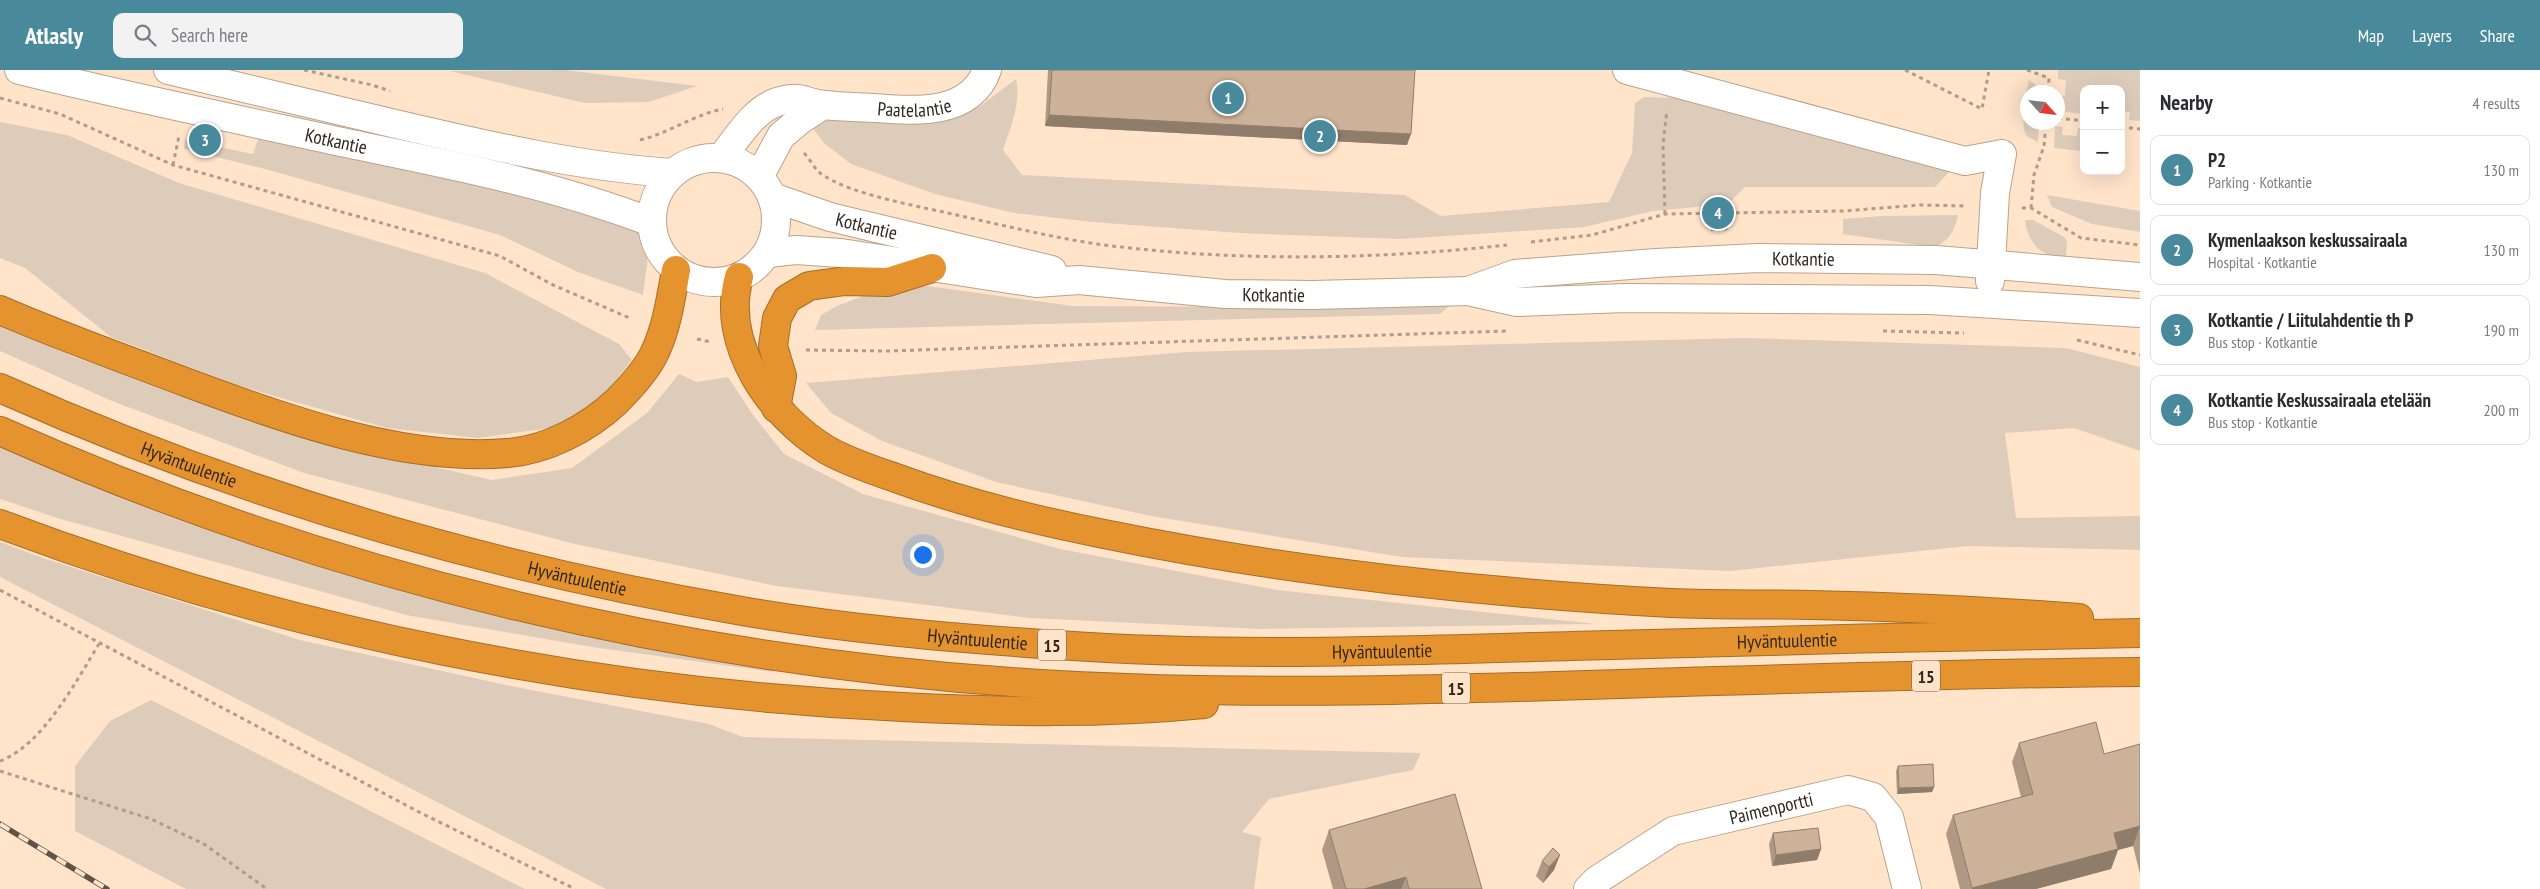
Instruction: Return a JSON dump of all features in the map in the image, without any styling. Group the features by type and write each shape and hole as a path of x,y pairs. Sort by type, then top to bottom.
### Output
{"highway":[{"path":"776,408 782,376 773,346 777,318 787,299 809,286 845,281 888,282 932,268"},
{"path":"0,310 71,341 234,400 316,426 399,447 451,455 510,453 539,446 574,432 605,412 630,389 655,352 670,302 676,270"},
{"path":"739,277 733,296 741,347 758,383 776,408 795,427 828,450 906,482 987,508 1157,545 1242,559 1412,582 1673,603 1979,610 2140,623"},
{"name":"Hyväntuulentie","path":"0,388 158,454 344,518 415,539 547,572 644,593 745,612 838,625 1063,646 1277,652 1427,651 2140,633"},
{"name":"Hyväntuulentie","path":"0,430 144,490 332,555 537,610 640,632 805,660 942,676 1059,685 1334,690 1578,687 1713,681 2140,672"},
{"path":"0,524 116,564 312,621 527,665 736,697 838,704 1058,713 1160,708 1334,690"}],"street":[{"name":"Kotkantie","path":"19,70 472,169 606,205 651,222"},
{"name":"Kotkantie","path":"168,70 467,141 550,158 616,169 673,173"},
{"name":"Paatelantie","path":"721,158 752,120 775,103 796,97 823,105 923,111 962,101 983,82 988,70"},
{"path":"1627,70 1964,160 2002,154 1995,193 1989,303"},
{"path":"766,187 781,136 800,120 823,105"},
{"path":"703,158 721,158 748,168 766,187 776,216 774,235 768,253 755,267 739,277 723,282 706,282 690,278 676,270 663,257 654,240 651,222 657,195 673,173 687,164 703,158"},
{"name":"Kotkantie","path":"766,187 830,217 1038,266 1079,280"},
{"name":"Kotkantie","path":"768,253 796,250 841,253 1036,283 1079,280 1225,294 1313,295 1468,291 1517,302 1625,298 1761,298 1989,303 2140,313"},
{"name":"Kotkantie","path":"1468,291 1515,274 1656,262 1758,258 1936,260 2140,277"},
{"name":"Paimenportti","path":"1588,889 1597,880 1673,830 1848,790 1873,797 1889,817 1907,889"}],"path":[{"path":"304,70 372,85 400,95"},
{"path":"1906,70 1982,109 1989,70"},
{"path":"2028,70 2049,78 2048,85"},
{"path":"1665,214 1663,144 1671,82"},
{"path":"0,98 60,114 174,165 500,256 553,286 632,319"},
{"path":"630,142 657,136 701,113 729,110"},
{"path":"2065,119 2080,121"},
{"path":"2125,127 2140,129"},
{"path":"2031,208 2034,175 2044,146 2045,130"},
{"path":"174,165 180,134"},
{"path":"799,148 820,173 841,184 1014,228 1096,244 1186,253 1271,256 1358,255 1469,249 1516,244"},
{"path":"1526,242 1592,235 1665,214 1844,211 1920,205 1961,206"},
{"path":"2022,208 2031,208 2080,238 2140,246"},
{"path":"1874,330 1972,333"},
{"path":"806,350 887,351 1514,331"},
{"path":"2071,338 2140,355"},
{"path":"696,339 716,344"},
{"path":"0,590 408,806 575,889"},
{"path":"0,761 27,744 43,727 71,690 99,644"},
{"path":"0,771 151,819 204,844 267,889"}],"shaded area":[{"path":"565,70 697,86 649,102 585,103 449,71"},
{"path":"2058,70 2140,70 2140,121 2129,120 2130,112 2125,111 2125,85 2080,85 2080,114 2065,112 2066,80 2058,79"},
{"path":"1016,79 1016,106 1003,150 1022,175 1405,195 1441,216 1609,202 1632,153 1635,103 1644,97 1679,98 1952,169 1935,187 1745,187 1728,204 1653,211 1584,227 1400,239 1240,233 1092,222 1014,213 935,194 851,164 824,143 809,124 825,112 928,123 979,107"},
{"path":"2029,80 2036,85 2028,85"},
{"path":"0,122 67,135 179,183 485,273 619,344 632,360 609,389 565,426 478,438 387,428 236,385 111,337 25,268 0,258"},
{"path":"2078,128 2080,128 2080,151 2054,148 2055,130 2063,130 2062,135 2077,136"},
{"path":"2039,130 2038,142 2027,136 2025,131"},
{"path":"258,139 319,142 509,187 637,230 648,256 643,295 578,272 500,235 265,169 184,149 185,140 253,154"},
{"path":"2047,195 2140,211 2140,232 2092,224 2052,207"},
{"path":"1958,215 1955,226 1947,239 1933,247 1843,234 1843,219 1881,216"},
{"path":"2025,220 2033,220 2064,237 2067,241 2066,259 2050,256 2038,248 2029,236"},
{"path":"927,286 1073,306 1291,307 1451,304 1440,314 815,330 821,315 837,306 879,290"},
{"path":"0,325 74,357 311,439 492,480 572,468 647,413 679,374 697,382 728,377 753,415 784,454 863,494 1060,549 1277,590 1596,624 1260,629 1030,618 777,586 575,544 304,473 112,401 0,351"},
{"path":"1744,338 2066,348 2140,367 2140,451 2074,428 2005,433 2016,518 2140,516 2140,550 1968,546 1730,571 1402,557 1151,516 996,482 882,441 831,413 806,383 1187,352"},
{"path":"0,442 72,475 774,665 773,672 592,647 406,615 57,518 0,499"},
{"path":"0,542 43,558 300,640 506,685 709,724 743,737 1421,753 1413,770 1269,799 1242,832 1261,837 1254,889 606,889 0,577"},
{"path":"151,700 525,889 186,889 75,831 75,766 110,721"}],"building":[{"path":"1052,70 1415,70 1411,134 1049,115"},
{"path":"1729,218 1729,225 1713,225 1713,219"},
{"path":"2096,722 2104,754 2140,744 2140,826 2114,833 2118,849 1972,888 1953,815 2033,794 2019,743"},
{"path":"1933,764 1934,787 1899,788 1898,766"},
{"path":"1455,794 1482,889 1409,889 1406,877 1364,889 1346,889 1329,830"},
{"path":"1818,828 1821,849 1776,855 1773,833"},
{"path":"1553,848 1560,855 1549,867 1542,861"}],"railway":[{"path":"0,824 107,889"}],"place":[{"name":"P2","path":"1228,98"},
{"name":"Kymenlaakson keskussairaala","path":"1320,136"},
{"name":"Kotkantie / Liitulahdentie th P","path":"205,140"},
{"name":"Kotkantie Keskussairaala etelään","path":"1718,213"}]}
